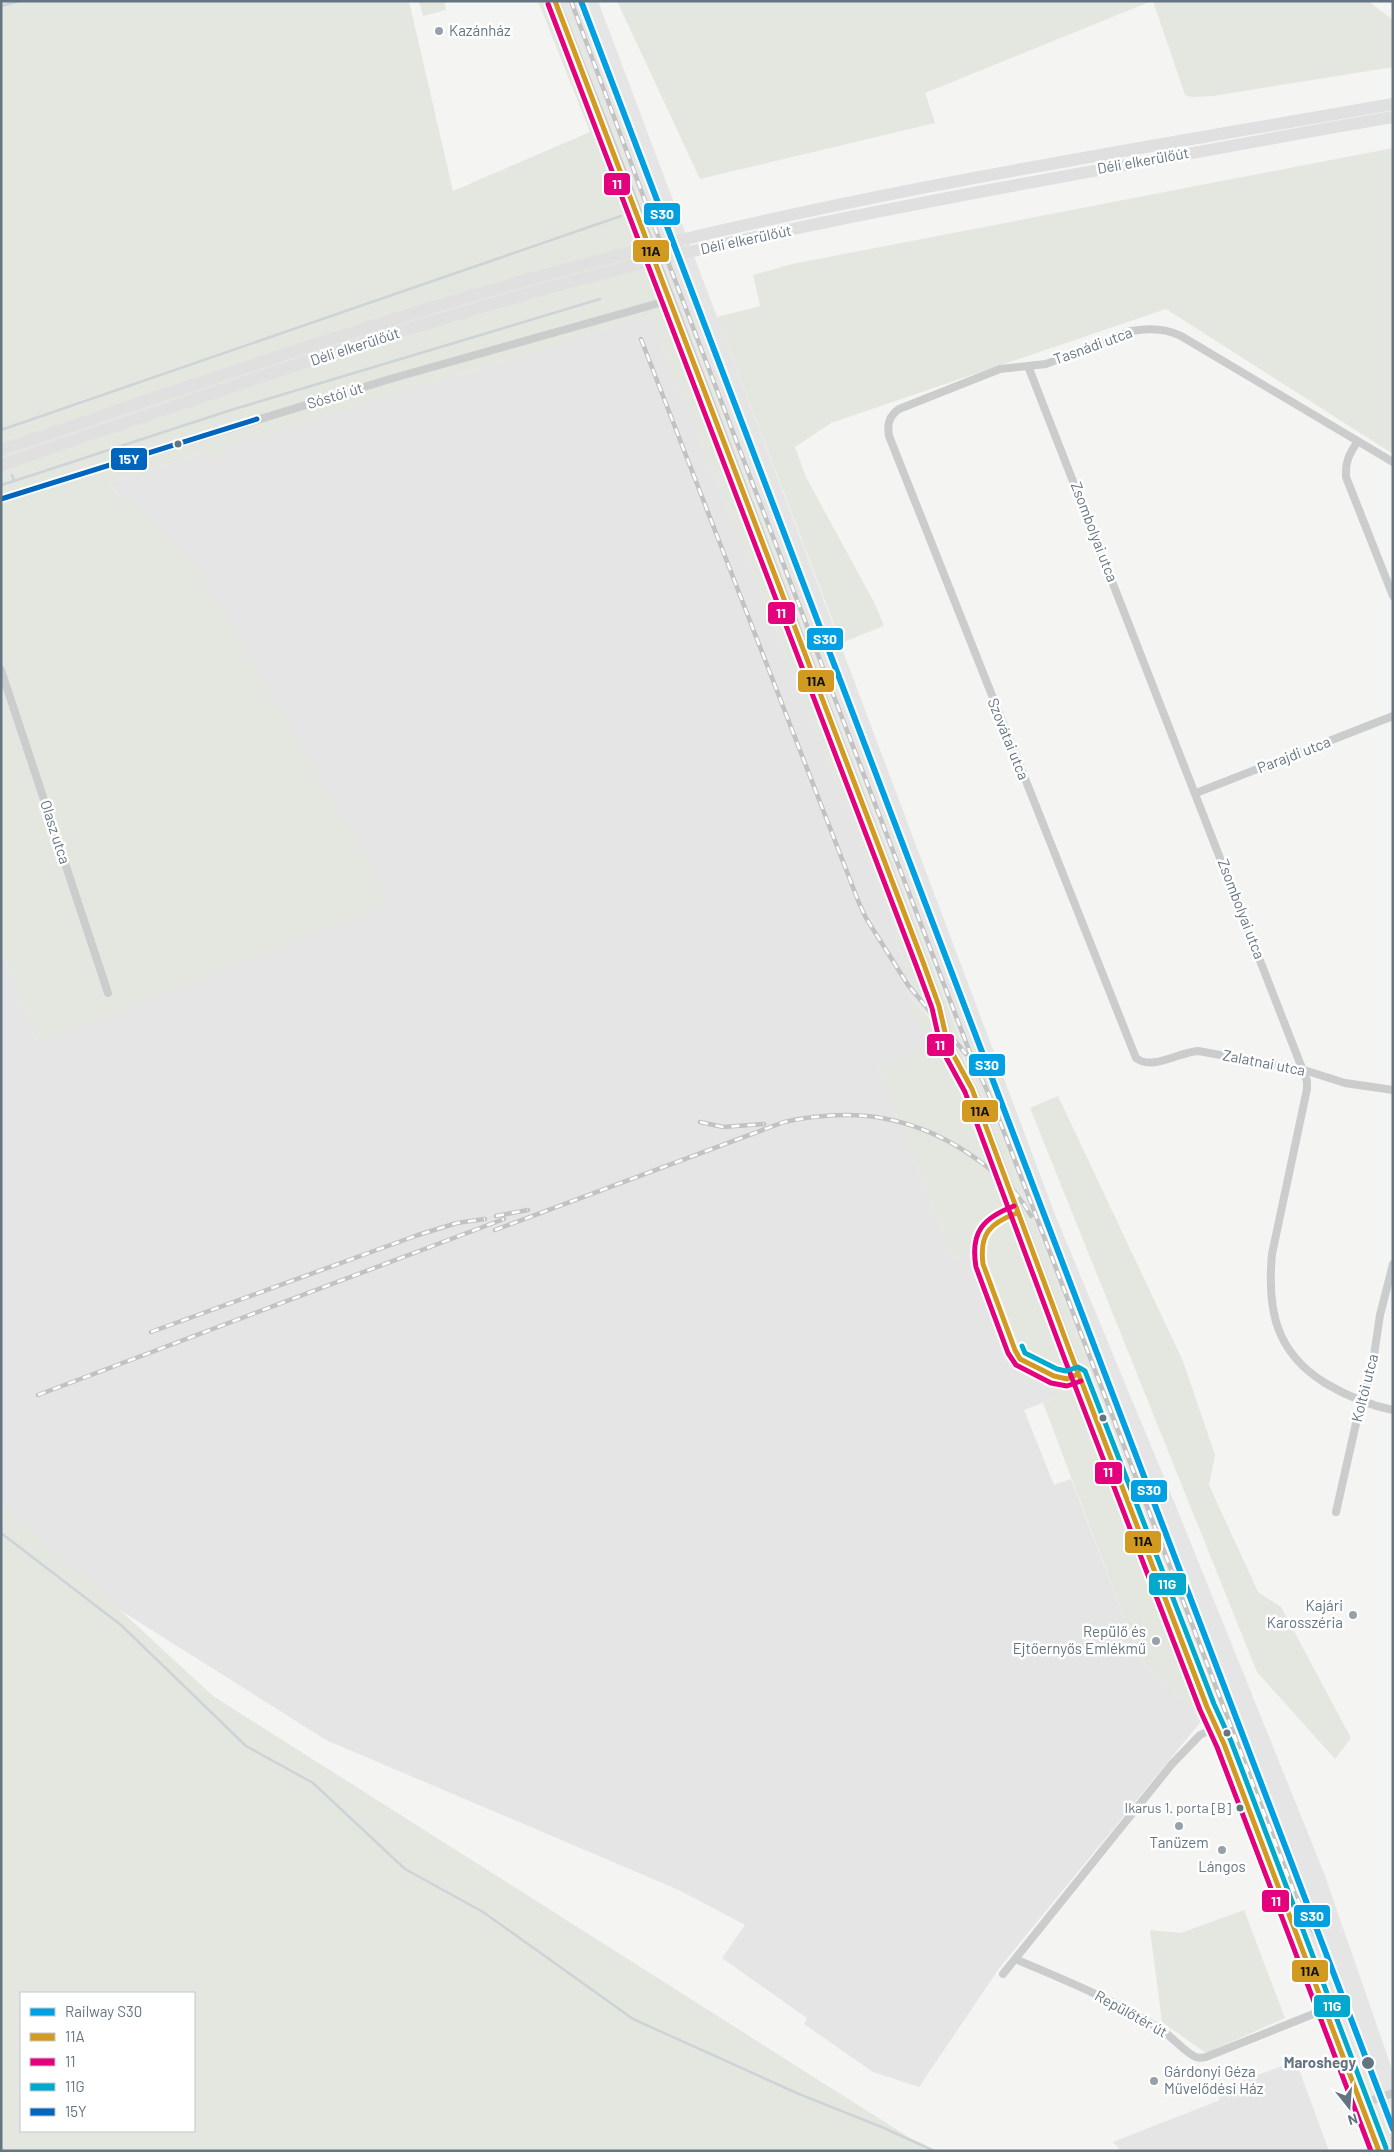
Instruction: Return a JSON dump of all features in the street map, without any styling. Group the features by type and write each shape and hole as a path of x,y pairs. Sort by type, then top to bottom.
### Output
{"main road":[{"name":"Déli elkerülőút","path":"1,449 352,333 591,262 747,224 985,176 1393,104"},
{"name":"Déli elkerülőút","path":"1,465 351,348 595,275 751,238 1110,167 1393,117"}],"street":[{"path":"554,1 939,1006 948,1045 972,1089 1072,1357 1169,1609 1217,1727 1379,2151"},
{"name":"Sóstói út","path":"1,499 390,379 670,300"},
{"name":"Tasnádi utca","path":"889,419 899,409 1000,369 1046,364 1131,331 1146,328 1171,331 1393,462"},
{"name":"Zsombolyai utca","path":"1028,366 1304,1070 1307,1089 1272,1254 1271,1302 1282,1339 1301,1366 1328,1385 1362,1402 1393,1410"},
{"name":"Szovátai utca","path":"889,419 888,436 1136,1058"},
{"path":"1358,441 1349,454 1346,464 1346,477 1393,596"},
{"name":"Olasz utca","path":"1,670 108,993"},
{"name":"Parajdi utca","path":"1196,793 1393,716"},
{"name":"Zalatnai utca","path":"1136,1058 1141,1062 1149,1063 1188,1051 1198,1051 1304,1070 1345,1083 1393,1090"},
{"name":"Koltói utca","path":"1336,1512 1362,1402 1372,1369 1380,1315 1393,1264"},
{"path":"1003,1974 1172,1764 1200,1735 1217,1727"},
{"name":"Repülőtér út","path":"1015,1959 1087,1989 1144,2018 1172,2037 1193,2055 1200,2058 1326,2009"},
{"path":"1362,2104 1393,2093"}],"shaded area":[{"path":"1,1 409,1 453,191 590,132 538,1 564,1 961,1041 915,989 896,941 897,932 650,316 227,446 224,455 209,460 200,454 109,482 120,498 131,497 201,573 392,902 38,1043 1,949"},
{"path":"419,1 444,1 446,10 423,16"},
{"path":"564,1 598,1 1056,1217 1173,1499 1324,1873 1393,2072 1393,2146 1325,1970 1300,1920 995,1120 965,1060 952,1041 905,991 929,1046 878,1067 897,1113 894,1124 901,1126 953,1259 975,1252 1026,1386 1048,1377 1055,1398 1024,1410 1054,1485 1071,1479 1140,1659 1203,1719 1000,1967 919,2087 873,2072 804,2024 807,2018 722,1958 745,1925 679,1890 326,1740 120,1610 1,1501 1,949 38,1043 120,498 109,482 200,454 224,455 226,446 650,316 897,932 896,942 913,983 920,995 961,1039"},
{"path":"617,1 1152,1 925,93 935,123 700,179"},
{"path":"1153,1 1368,1 1393,20 1393,67 1213,96 1192,97 1185,95"},
{"path":"1393,148 1393,454 1166,309 831,423 795,447 806,477 875,604 884,626 841,643 717,317 760,306 753,275 792,264"},
{"path":"903,989 960,1052 995,1120 1300,1920 1325,1970 1393,2146 1393,2151 1369,2151 1203,1719 1140,1659 1043,1403 1055,1398 1048,1378 1026,1386 975,1253 953,1259 901,1126 894,1124 897,1113 878,1067 929,1045"},
{"path":"1058,1096 1183,1361 1215,1455 1209,1485 1258,1592 1281,1607 1351,1738 1335,1759 1257,1672 1030,1108"},
{"path":"1,1500 213,1696 910,2138 926,2145 922,2151 1,2151"},
{"path":"1244,1910 1285,2018 1206,2053 1162,2022 1150,1930 1181,1933"},
{"path":"1296,2061 1329,2151 1121,2151 1113,2142 1220,2100 1217,2090"}],"waterway":[{"path":"1,6 19,1"},
{"path":"1,430 621,216"},
{"path":"12,475 14,481 228,411 600,299"},
{"path":"1,485 14,481"},
{"path":"1,1533 121,1625 246,1746 313,1783 405,1869 483,1912 633,2019 799,2094 884,2128 934,2151"}],"railway":[{"path":"571,1 657,233 969,1050 994,1106 1295,1894 1332,1968"},
{"path":"641,339 859,903 866,918 908,985 966,1054"},
{"path":"495,1230 784,1122 838,1115 888,1119 936,1135 959,1147 982,1163 1010,1187 1031,1216"},
{"path":"700,1122 723,1127 764,1124"},
{"path":"496,1216 528,1210"},
{"path":"151,1332 418,1235 457,1223 485,1219"},
{"path":"38,1395 504,1219"}],"rail line":[{"name":"S30","path":"581,1 1393,2129"}],"transit line":[{"name":"11A","path":"555,1 923,962 939,1006 948,1045 972,1089 1072,1357 1207,1707 1224,1744 1379,2151"},
{"name":"11","path":"548,4 916,965 932,1008 941,1048 965,1092 1065,1360 1200,1710 1217,1747 1371,2151"},
{"name":"15Y","path":"1,499 257,419"},
{"name":"11","path":"1014,1206 987,1221 977,1235 975,1244 976,1267 1008,1353 1016,1365 1051,1383 1067,1386 1081,1381"},
{"name":"11A","path":"1017,1213 1000,1221 988,1231 982,1254 983,1264 1015,1350 1020,1359 1054,1376 1067,1379 1078,1374"},
{"name":"11G","path":"1022,1346 1025,1353 1057,1369 1066,1371 1078,1367 1085,1371 1214,1704 1231,1741 1386,2148"}],"place":[{"name":"Kazánház","path":"439,31"},
{"name":"Kajári Karosszéria","path":"1353,1615"},
{"name":"Repülő és Ejtőernyős Emlékmű","path":"1156,1641"},
{"name":"Ikarus 1. porta [B]","path":"1240,1808"},
{"name":"Tanüzem","path":"1179,1826"},
{"name":"Lángos","path":"1222,1850"},
{"name":"Maroshegy","path":"1368,2063"},
{"name":"Gárdonyi Géza Művelődési Ház","path":"1154,2081"}]}
